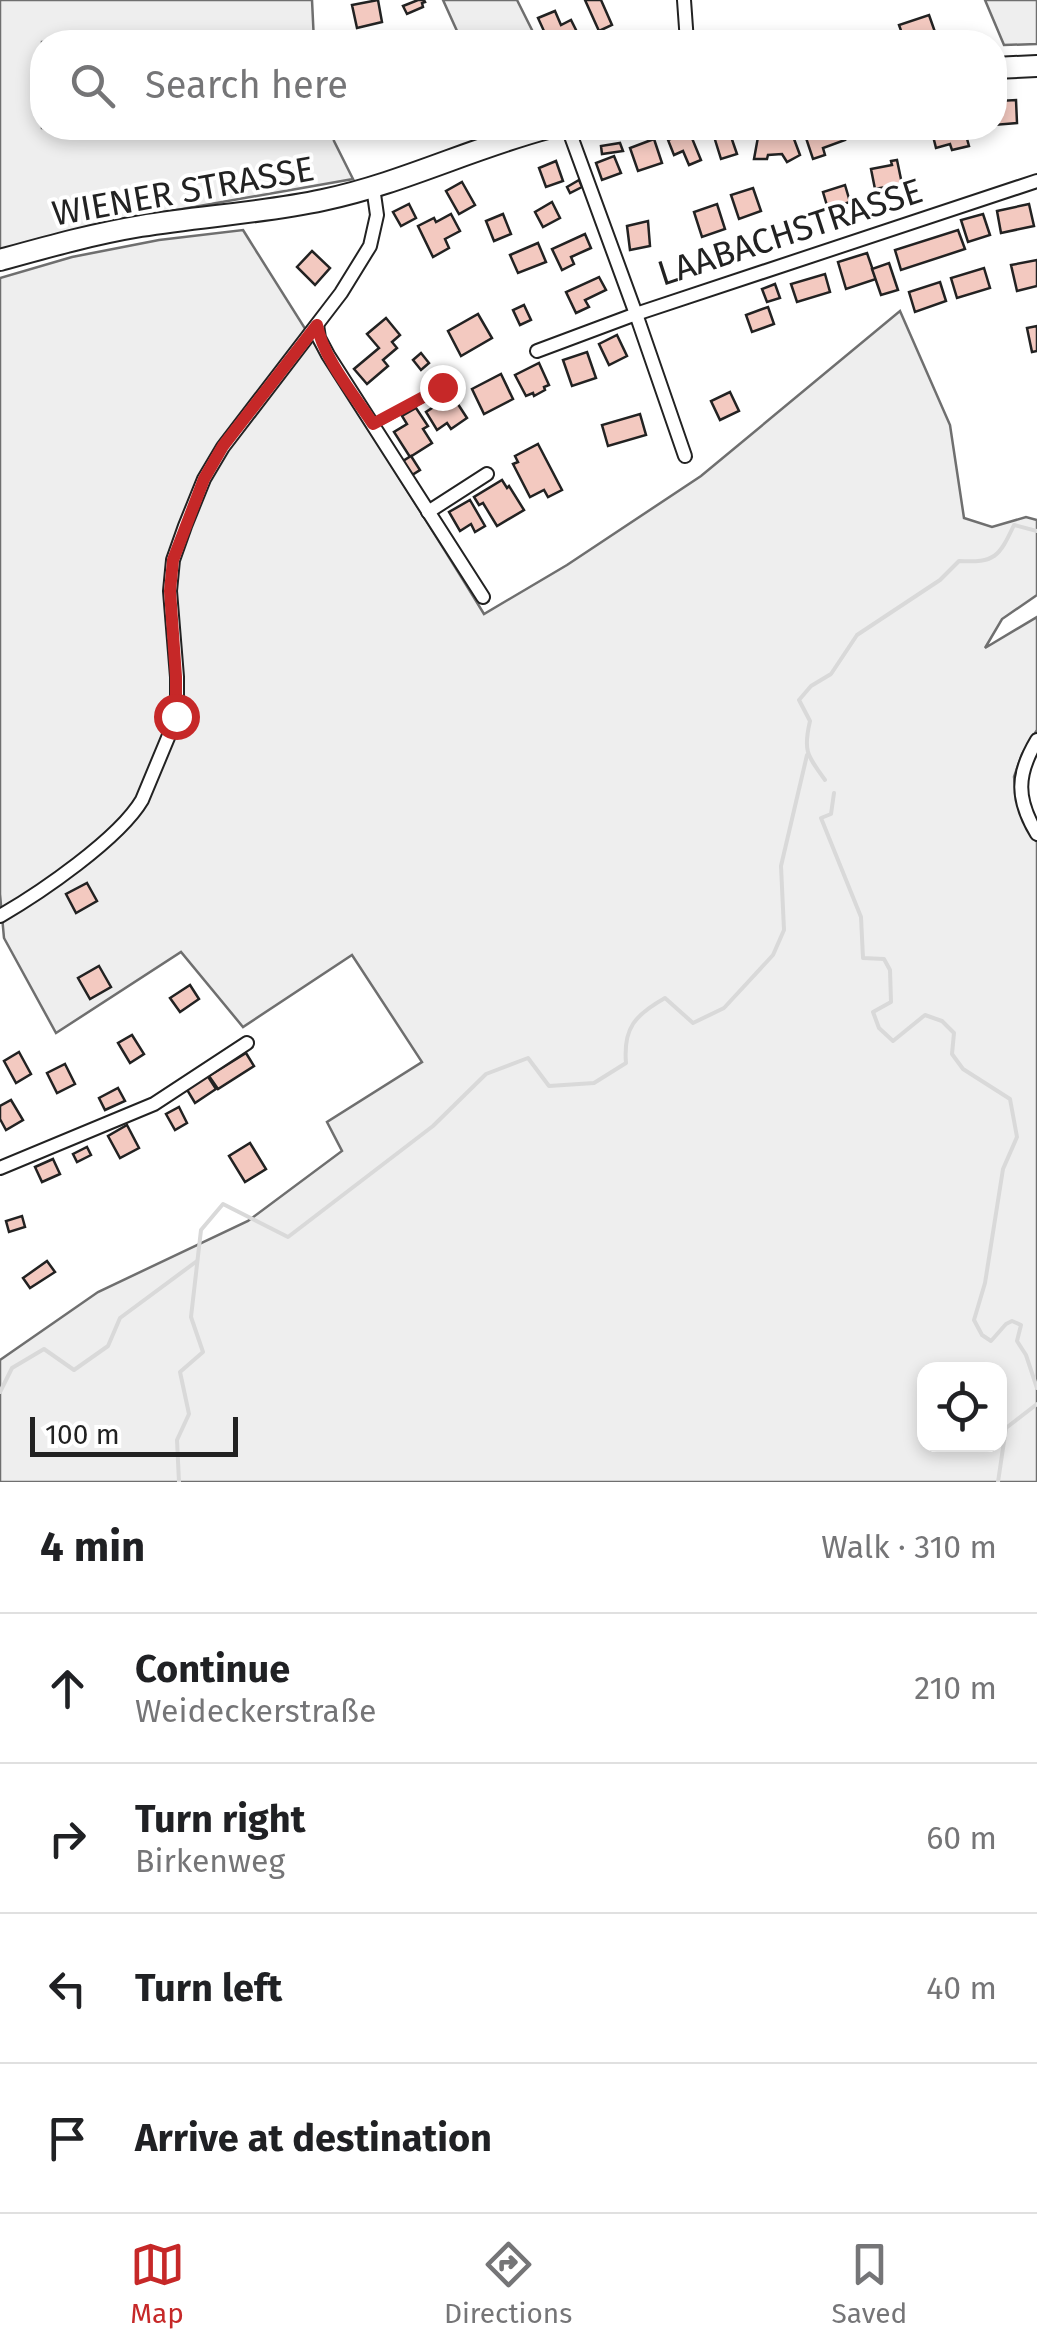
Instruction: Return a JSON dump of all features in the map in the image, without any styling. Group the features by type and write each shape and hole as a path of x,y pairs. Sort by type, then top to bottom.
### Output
{"main road":[{"path":"1007,67 1037,66"},
{"name":"WIENER STRASSE","path":"0,260 89,236 278,208 373,188 513,140"}],"street":[{"path":"684,0 686,30"},
{"name":"LAABACHSTRASSE","path":"572,140 636,314 1037,182"},
{"path":"0,916 31,898 119,830 142,800 176,716 170,591 179,543 204,479 223,446 341,293 370,246 377,215 373,188"},
{"path":"536,351 636,314 685,456"},
{"path":"317,325 328,355 483,597"},
{"path":"428,512 487,474"},
{"path":"1037,740 1022,771 1021,791 1037,834"},
{"path":"0,1168 154,1104 247,1043"}],"lane":[{"path":"373,424 442,387"}],"shaded area":[{"path":"0,0 312,0 313,30 30,30 30,140 334,140 353,179 103,223 0,252"},
{"path":"443,0 517,0 532,30 457,30"},
{"path":"985,0 1037,0 1037,44 1007,45 1007,30 998,30"},
{"path":"243,230 484,614 567,565 701,476 900,311 950,425 964,518 992,527 1026,517 1037,520 1037,595 1002,619 985,648 1037,617 1037,730 1014,777 1025,824 1037,842 1037,1482 0,1482 0,1360 98,1292 248,1221 342,1151 327,1122 422,1062 352,955 243,1027 181,952 56,1033 4,938 0,894 0,278 72,257 159,240"}],"building":[{"path":"378,0 382,22 357,28 352,5"},
{"path":"424,0 423,7 407,14 403,6"},
{"path":"585,0 601,0 612,25 599,30"},
{"path":"555,11 561,25 571,20 576,30 544,30 538,18"},
{"path":"929,15 934,30 901,30 899,25"},
{"path":"1016,100 1017,123 1007,124 1007,101"},
{"path":"654,140 662,163 638,171 630,148"},
{"path":"668,140 693,140 701,160 689,165 683,151 674,155"},
{"path":"715,140 732,140 737,154 721,159"},
{"path":"757,140 794,140 800,155 787,162 782,154 754,159"},
{"path":"807,140 845,140 823,148 825,155 813,159"},
{"path":"934,140 967,140 969,146 952,150 950,144 936,148"},
{"path":"620,143 623,151 602,154 601,146"},
{"path":"614,156 621,173 602,180 596,163"},
{"path":"897,160 902,184 875,189 871,169 892,165 891,161"},
{"path":"556,161 563,181 546,187 539,168"},
{"path":"579,180 582,187 570,193 567,187"},
{"path":"462,182 475,205 459,214 446,191"},
{"path":"845,185 850,202 828,209 823,192"},
{"path":"753,188 761,211 739,219 731,195"},
{"path":"552,202 560,218 543,227 535,212"},
{"path":"409,204 416,218 401,226 393,212"},
{"path":"717,204 725,229 702,237 694,212"},
{"path":"1029,204 1034,226 1001,233 997,211"},
{"path":"451,214 460,231 445,239 449,248 433,257 418,226"},
{"path":"503,214 511,234 494,241 486,221"},
{"path":"983,214 990,235 968,242 961,220"},
{"path":"648,221 650,246 630,250 627,226"},
{"path":"958,230 965,249 901,270 895,250"},
{"path":"585,234 591,248 571,257 574,264 562,270 552,249"},
{"path":"538,243 546,262 518,273 510,255"},
{"path":"312,251 330,268 315,285 297,267"},
{"path":"867,253 876,279 846,289 838,262"},
{"path":"1037,260 1037,286 1017,291 1011,265"},
{"path":"889,263 898,290 881,295 872,269"},
{"path":"984,268 990,288 957,298 951,278"},
{"path":"825,274 830,292 797,302 791,284"},
{"path":"599,277 606,290 585,300 589,307 576,313 566,292"},
{"path":"940,282 946,301 915,312 909,292"},
{"path":"775,284 780,298 767,302 762,289"},
{"path":"524,305 531,320 520,325 513,310"},
{"path":"768,307 774,324 752,332 746,315"},
{"path":"478,314 492,338 461,356 448,331"},
{"path":"386,318 400,335 392,342 397,348 383,360 388,366 367,384 354,369 379,348 367,334"},
{"path":"1037,326 1037,351 1032,352 1027,328"},
{"path":"617,335 627,356 609,365 599,344"},
{"path":"587,352 596,378 572,386 563,360"},
{"path":"421,353 429,363 421,370 413,360"},
{"path":"539,363 549,385 534,396 526,396 515,375"},
{"path":"501,374 513,399 484,414 472,389"},
{"path":"730,392 739,411 720,420 711,401"},
{"path":"452,395 467,418 451,429 447,423 437,430 426,412"},
{"path":"416,408 428,426 423,429 432,443 410,457 394,432 407,424 402,416"},
{"path":"640,414 646,435 608,446 602,425"},
{"path":"538,444 562,490 548,497 544,490 530,497 513,464 518,462 515,456"},
{"path":"411,456 420,470 412,475 403,461"},
{"path":"502,480 524,510 497,526 483,503 479,505 474,497"},
{"path":"470,500 485,526 475,532 471,524 460,531 449,512"},
{"path":"87,883 97,901 76,913 66,894"},
{"path":"99,966 111,987 90,999 78,978"},
{"path":"190,985 199,999 180,1012 170,998"},
{"path":"132,1035 144,1054 130,1063 118,1043"},
{"path":"19,1052 31,1074 16,1083 4,1061"},
{"path":"246,1053 254,1066 218,1089 209,1076"},
{"path":"65,1064 75,1084 57,1093 47,1073"},
{"path":"207,1075 216,1089 195,1103 186,1088"},
{"path":"118,1088 125,1101 105,1110 99,1098"},
{"path":"11,1100 23,1120 6,1130 0,1119 0,1106"},
{"path":"179,1107 187,1123 175,1130 166,1114"},
{"path":"127,1125 139,1148 120,1158 108,1136"},
{"path":"250,1143 266,1169 245,1182 229,1156"},
{"path":"87,1147 91,1155 77,1162 73,1154"},
{"path":"53,1159 60,1174 42,1182 35,1167"},
{"path":"22,1216 25,1227 9,1232 6,1221"},
{"path":"47,1261 55,1272 30,1288 23,1278"}],"waterway":[{"path":"825,780 808,752 810,721 799,700 811,686 831,674 857,635 940,580 959,561 981,561 994,556 1014,525 1037,531"},
{"path":"179,1482 177,1440 189,1414 180,1372 203,1352 191,1317 201,1230 223,1204 288,1237 433,1126 486,1074 528,1058 549,1086 594,1083 626,1063 627,1040 633,1024 665,998 693,1023 724,1008 773,955 784,930 781,866 807,755"},
{"path":"834,793 831,814 821,818 861,917 863,958 884,959 890,970 891,1002 873,1012 879,1028 893,1041 925,1015 942,1021 954,1033 952,1054 963,1069 1010,1099 1017,1137 1003,1169 985,1283 974,1320 982,1335 991,1341 1006,1324 1012,1321 1021,1325 1017,1341 1037,1388"},
{"path":"0,1392 12,1368 44,1349 74,1370 108,1346 120,1318 197,1261"},
{"path":"998,1482 1006,1428 1037,1404"}],"route":[{"path":"176,716 170,591 173,560 185,526 204,479 223,446 317,325 328,355 373,424 442,387"}]}
